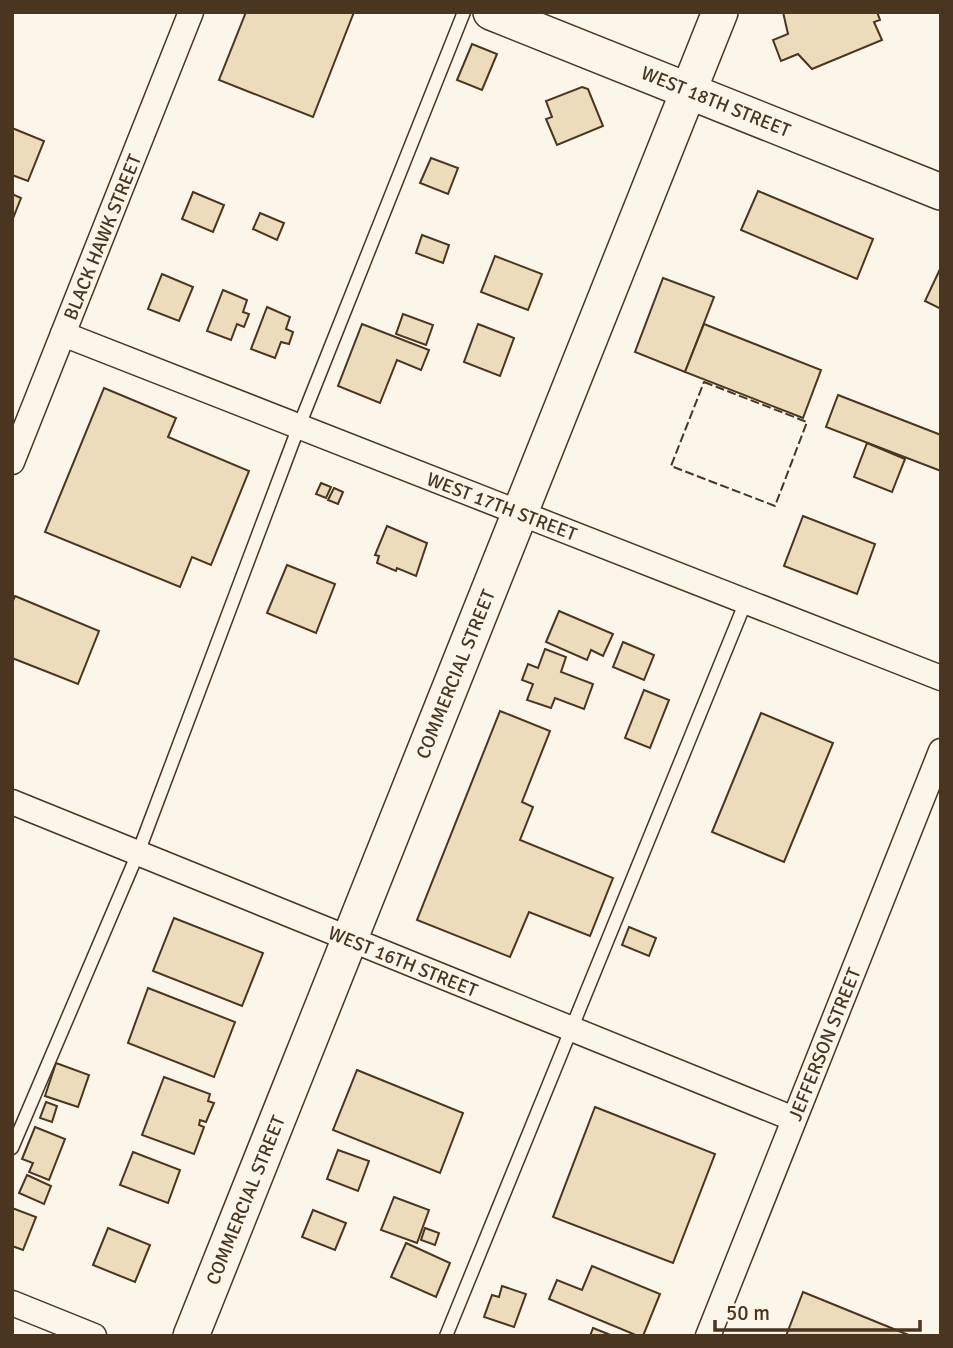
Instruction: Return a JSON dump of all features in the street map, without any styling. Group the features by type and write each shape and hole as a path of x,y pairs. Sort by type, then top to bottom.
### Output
{"street":[{"name":"BLACK HAWK STREET","path":"12,461 191,12"},
{"name":"WEST 18TH STREET","path":"491,12 941,192"},
{"name":"COMMERCIAL STREET","path":"191,1336 720,12"},
{"name":"WEST 17TH STREET","path":"63,334 941,678"},
{"name":"JEFFERSON STREET","path":"708,1336 941,751"},
{"name":"WEST 16TH STREET","path":"12,802 794,1119"},
{"path":"12,1303 94,1336"}],"lane":[{"path":"12,1148 138,853 299,426 464,12"},
{"path":"446,1336 746,601"}],"building":[{"path":"246,12 354,12 313,117 219,80"},
{"path":"783,12 877,12 880,20 874,22 882,40 812,69 798,54 781,61 773,40 788,34"},
{"path":"472,44 497,54 482,90 457,80"},
{"path":"582,87 588,89 603,126 557,145 546,119 552,117 546,101"},
{"path":"12,128 44,141 28,181 12,175"},
{"path":"431,158 458,168 448,194 420,183"},
{"path":"758,191 873,239 857,279 741,230"},
{"path":"193,192 224,205 213,232 182,219"},
{"path":"12,194 21,198 12,221"},
{"path":"260,213 284,223 277,240 253,229"},
{"path":"422,235 449,245 443,263 416,253"},
{"path":"495,256 542,274 528,310 481,292"},
{"path":"941,267 941,309 925,301"},
{"path":"162,274 193,287 179,321 148,309"},
{"path":"663,278 714,297 685,372 635,352"},
{"path":"223,290 247,300 243,312 249,314 244,327 237,324 231,340 207,331"},
{"path":"267,307 290,317 286,329 293,332 289,344 281,342 275,358 251,349"},
{"path":"403,314 433,325 426,345 396,334"},
{"path":"362,324 429,350 421,370 397,360 380,403 338,386"},
{"path":"478,324 514,338 500,376 464,362"},
{"path":"704,324 821,370 803,418 685,372"},
{"path":"104,388 176,418 168,437 249,471 211,565 192,557 180,587 45,532"},
{"path":"838,395 941,435 941,471 826,427"},
{"path":"867,443 905,459 892,492 854,477"},
{"path":"321,483 331,487 326,498 316,494"},
{"path":"334,488 343,492 338,504 328,500"},
{"path":"803,516 875,544 857,594 784,566"},
{"path":"387,526 427,543 416,576 377,563 379,556 375,555"},
{"path":"287,565 335,584 316,633 267,613"},
{"path":"15,596 99,631 78,684 12,658 12,603"},
{"path":"559,611 613,634 603,656 591,650 587,660 546,642"},
{"path":"623,642 654,655 644,680 613,667"},
{"path":"545,649 566,657 561,672 593,684 584,709 555,698 551,708 527,700 533,684 522,680 528,664 538,668"},
{"path":"644,690 669,700 650,748 625,738"},
{"path":"500,711 550,731 522,802 533,807 520,840 613,878 590,936 529,912 510,957 417,920"},
{"path":"761,713 833,743 784,862 712,832"},
{"path":"174,918 263,953 242,1006 153,971"},
{"path":"629,927 656,938 649,956 622,945"},
{"path":"148,988 235,1022 214,1077 128,1043"},
{"path":"56,1063 89,1075 78,1107 45,1096"},
{"path":"357,1070 463,1113 440,1173 333,1130"},
{"path":"164,1077 210,1094 208,1101 214,1103 206,1122 200,1120 199,1125 204,1127 194,1154 142,1135"},
{"path":"46,1102 57,1106 52,1122 40,1118"},
{"path":"595,1107 715,1154 673,1263 553,1217"},
{"path":"35,1127 65,1139 49,1180 29,1172 33,1163 22,1159"},
{"path":"338,1150 369,1161 358,1191 327,1179"},
{"path":"133,1152 180,1170 168,1203 120,1185"},
{"path":"27,1175 51,1186 44,1204 19,1193"},
{"path":"394,1197 429,1210 417,1243 381,1230"},
{"path":"12,1208 36,1217 23,1250 12,1246"},
{"path":"313,1210 346,1223 335,1250 302,1237"},
{"path":"108,1228 150,1245 135,1282 93,1265"},
{"path":"425,1228 439,1233 435,1245 421,1240"},
{"path":"406,1243 450,1263 436,1297 391,1277"},
{"path":"592,1266 660,1294 643,1336 549,1299 557,1280 582,1290"},
{"path":"502,1286 526,1294 514,1327 484,1317 492,1295 499,1297"},
{"path":"803,1292 911,1336 786,1336"},
{"path":"593,1328 613,1336 590,1336"}],"fence":[{"path":"704,382 807,422 775,506 671,466 704,382"}]}
